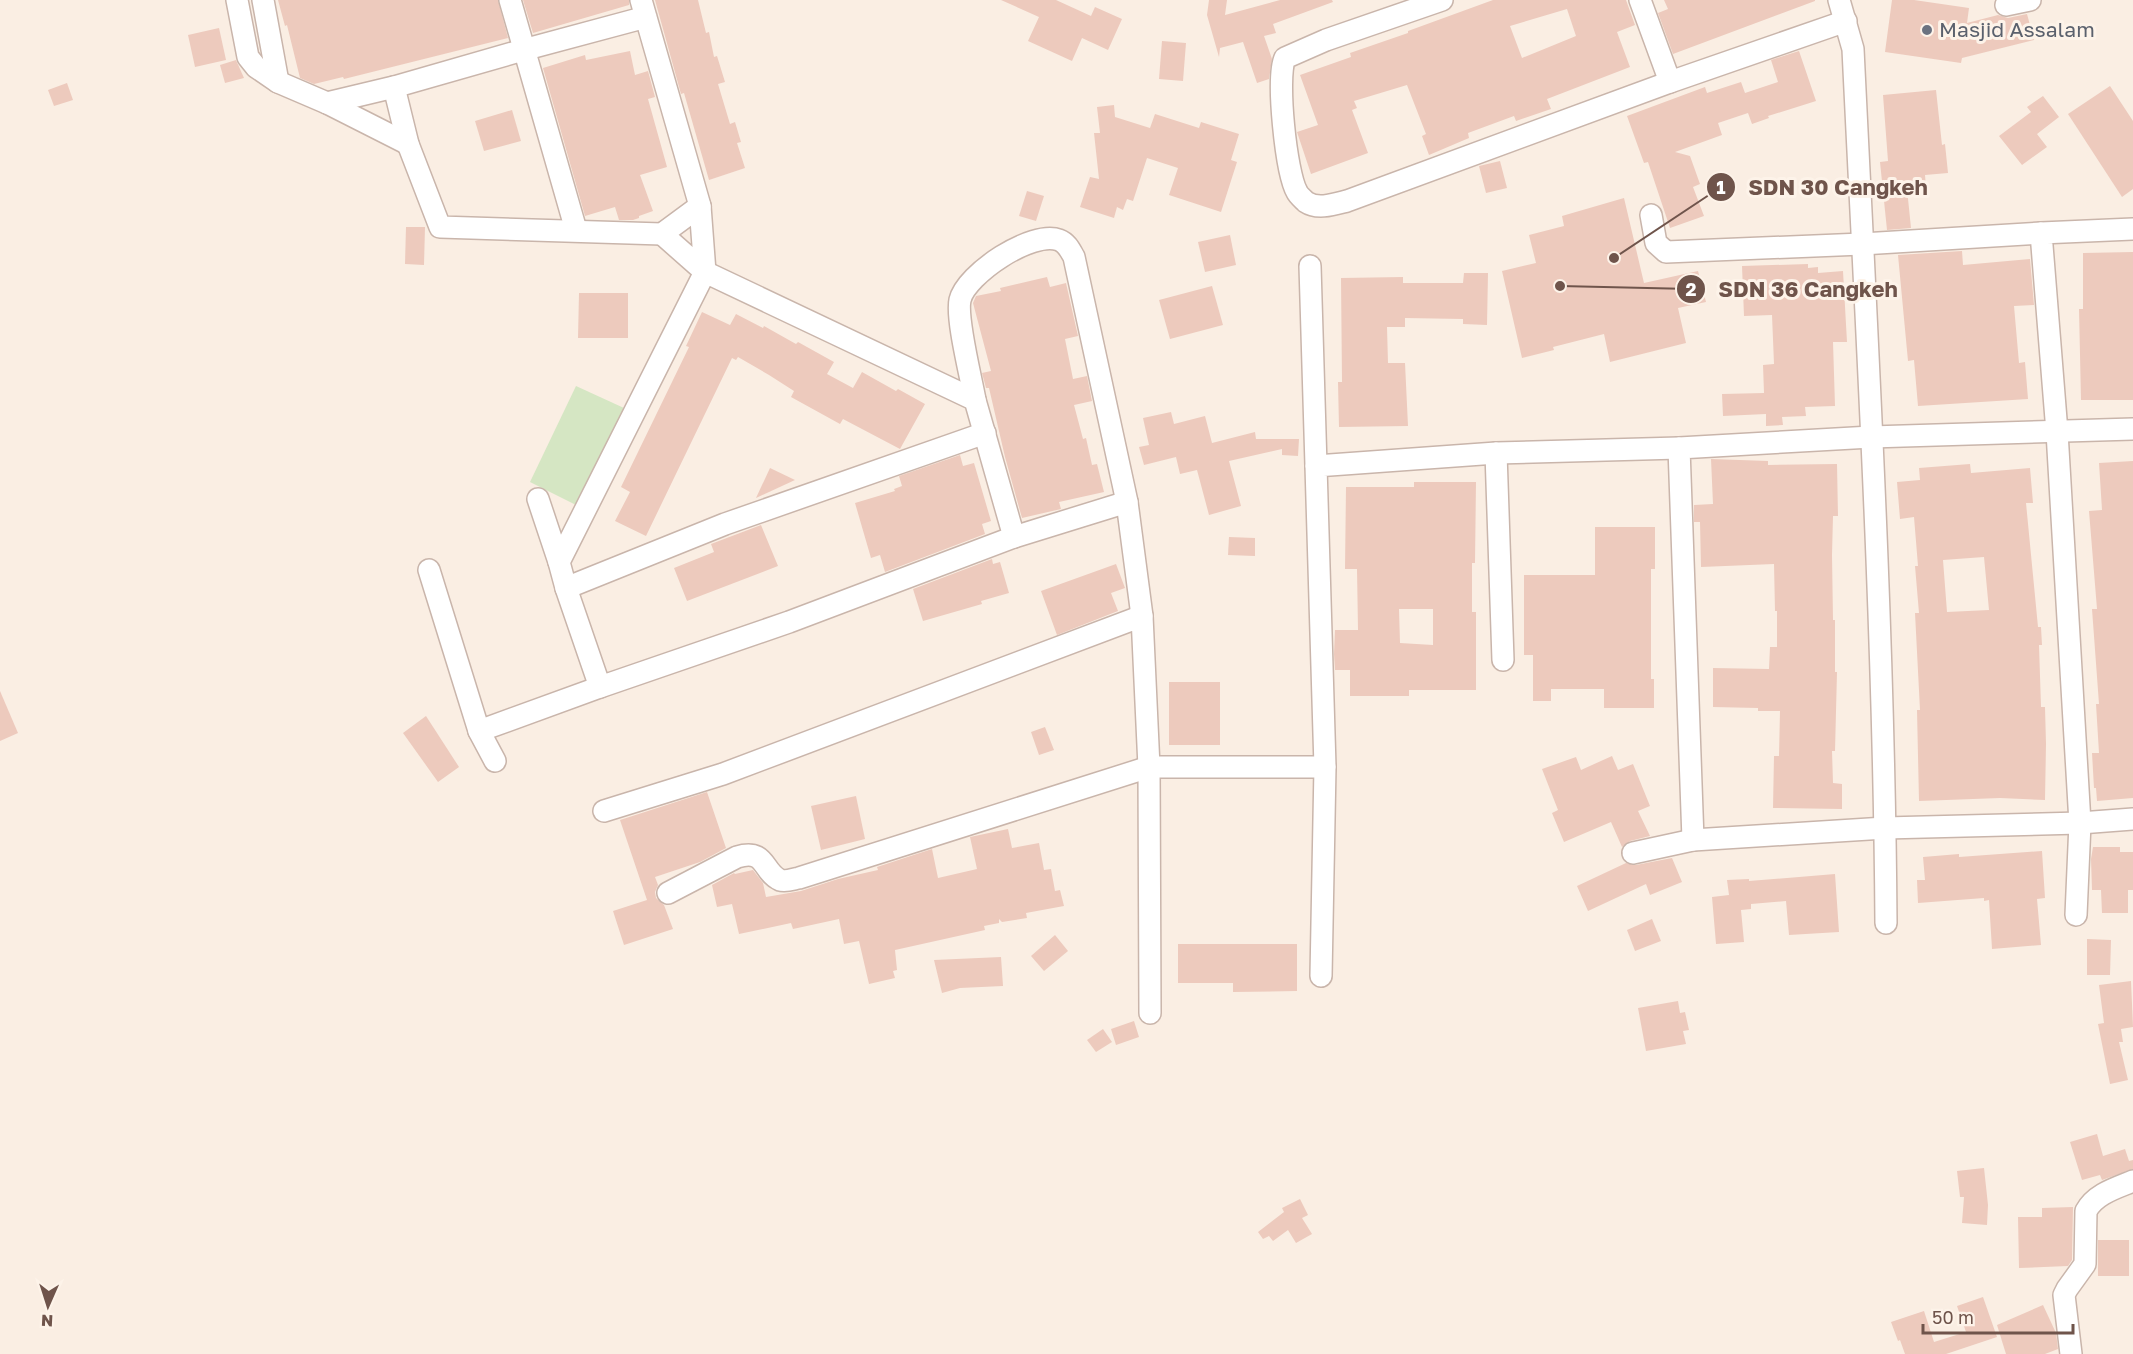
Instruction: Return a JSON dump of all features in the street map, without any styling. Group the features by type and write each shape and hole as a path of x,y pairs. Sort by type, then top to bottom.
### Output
{"street":[{"path":"237,0 251,63 278,82 327,103 408,144"},
{"path":"263,0 278,82"},
{"path":"510,0 576,230"},
{"path":"1442,0 1326,40 1285,58 1282,64 1284,138 1296,192 1307,203 1319,207 1347,201 1670,82 1846,21"},
{"path":"1640,0 1670,82"},
{"path":"1839,0 1853,49 1871,436 1885,828 1886,923"},
{"path":"2006,5 2030,0"},
{"path":"327,103 394,87 523,50 644,9 700,206 705,272 559,562"},
{"path":"394,87 408,144 440,227 662,234 705,272 975,399"},
{"path":"662,234 700,206"},
{"path":"1651,215 1656,243 1666,252 2133,229"},
{"path":"2041,233 2057,432 2080,823 2076,915"},
{"path":"1014,537 975,399 958,310 965,286 1009,252 1042,238 1062,241 1069,247 1074,257 1127,502 1142,616 1149,767 1150,1013"},
{"path":"1310,266 1325,768 1321,976"},
{"path":"1316,466 1496,453 1678,448 1871,436 2133,429"},
{"path":"566,588 725,524 986,433"},
{"path":"1678,448 1693,840"},
{"path":"1496,453 1503,660"},
{"path":"538,499 600,687"},
{"path":"479,731 789,622 1014,537 1127,502"},
{"path":"429,570 479,731 495,761"},
{"path":"604,811 723,774 1142,616"},
{"path":"668,893 746,854 760,859 779,880 799,878 1149,767 1325,768"},
{"path":"1633,853 1693,840 1885,828 2080,823 2133,819"},
{"path":"2071,1354 2064,1296 2085,1264 2086,1211 2097,1198 2133,1181"}],"green space":[{"path":"576,386 624,408 578,506 530,482"}],"building":[{"path":"278,0 498,0 508,38 344,79 343,77 314,84 300,78 287,25 285,26"},
{"path":"523,0 629,0 629,5 533,33"},
{"path":"655,0 698,0 706,33 709,32 714,57 717,56 725,82 718,84 730,124 735,122 741,142 737,143 745,168 709,180 684,93 681,94"},
{"path":"1001,0 1056,0 1091,16 1095,7 1122,19 1108,50 1082,38 1072,61 1028,41 1039,17"},
{"path":"1209,0 1227,0 1225,15 1280,0 1332,0 1333,2 1273,24 1276,33 1264,36 1272,59 1269,79 1257,83 1243,42 1220,48 1219,57 1207,15"},
{"path":"1493,0 1626,0 1635,25 1617,32 1630,67 1547,99 1551,109 1516,121 1514,116 1468,133 1469,138 1429,155 1422,136 1426,134 1407,85 1354,101 1357,108 1352,110 1368,153 1311,174 1297,132 1318,125 1300,75 1351,57 1350,53 1408,33 1408,31","holes":["1567,9 1576,36 1522,58 1510,26"]},
{"path":"1664,0 1815,1 1673,54 1658,13 1668,9"},
{"name":"Masjid Assalam","path":"1892,0 1914,0 1969,8 1967,23 1998,15 2008,18 2027,14 2034,40 1962,58 1961,63 1885,52"},
{"path":"219,28 226,60 195,67 188,35"},
{"path":"1162,41 1186,43 1183,81 1159,79"},
{"path":"630,51 635,75 648,71 655,97 648,99 667,167 640,175 653,211 633,220 619,220 615,207 585,216 543,68 585,55 586,60"},
{"path":"1799,51 1816,101 1768,116 1769,118 1752,124 1748,113 1718,123 1722,135 1675,152 1690,156 1700,184 1693,187 1704,216 1670,228 1648,162 1644,163 1627,116 1705,87 1707,93 1741,82 1745,93 1778,82 1771,60"},
{"path":"236,60 244,78 225,83 220,65"},
{"path":"67,83 73,100 54,106 48,90"},
{"path":"2110,86 2133,121 2133,189 2122,197 2068,114"},
{"path":"1936,90 1942,145 1945,144 1948,173 1925,175 1926,187 1907,189 1911,228 1887,230 1880,162 1888,161 1883,95"},
{"path":"2043,96 2059,117 2037,134 2047,147 2022,165 1999,136 2031,112 2027,107"},
{"path":"1114,105 1115,117 1150,128 1155,114 1199,128 1201,122 1239,134 1231,160 1237,162 1221,212 1169,195 1178,168 1147,158 1133,201 1127,199 1123,210 1117,207 1114,218 1080,207 1090,177 1099,179 1094,133 1100,133 1097,107"},
{"path":"512,110 521,141 484,151 475,121"},
{"path":"1500,161 1507,188 1486,193 1479,166"},
{"path":"1027,191 1044,196 1036,221 1019,216"},
{"path":"1624,198 1644,283 1698,271 1706,302 1678,308 1686,343 1610,362 1604,334 1553,347 1554,350 1522,358 1502,271 1536,263 1529,235 1564,226 1562,216"},
{"path":"406,227 425,227 424,265 405,264"},
{"path":"1230,235 1236,265 1205,272 1198,242"},
{"path":"1962,251 1963,265 2030,259 2034,305 2014,306 2019,363 2025,362 2028,399 1918,406 1914,360 1908,361 1898,255"},
{"path":"2133,252 2133,400 2081,400 2079,309 2083,309 2083,253"},
{"path":"1808,264 1808,268 1818,267 1818,273 1843,271 1847,342 1833,342 1835,406 1805,407 1806,416 1782,417 1783,425 1766,426 1766,414 1723,416 1722,394 1764,393 1763,365 1774,364 1772,315 1744,316 1742,266"},
{"path":"1464,273 1488,273 1487,325 1463,324 1463,319 1405,318 1405,327 1387,327 1388,363 1405,363 1408,426 1339,427 1338,382 1342,382 1341,278 1403,277 1403,283 1463,283"},
{"path":"1047,277 1050,287 1066,283 1078,336 1065,339 1073,379 1087,376 1092,401 1074,405 1083,439 1086,438 1092,465 1097,464 1104,492 1059,502 1061,509 1022,518 989,388 986,388 982,373 991,371 973,303 976,296"},
{"path":"1212,286 1223,325 1170,339 1159,300"},
{"path":"579,293 628,293 628,338 578,338"},
{"path":"702,312 730,325 736,314 796,344 798,342 834,362 827,374 853,388 862,372 925,404 900,449 843,419 840,424 791,397 794,391 769,375 738,357 736,360 732,358 646,536 615,521 630,492 621,487 689,347 686,346"},
{"path":"1171,412 1174,424 1205,416 1212,443 1255,432 1256,439 1299,439 1298,456 1282,455 1282,449 1229,461 1241,506 1209,515 1197,470 1180,474 1176,457 1144,465 1139,447 1149,445 1143,418"},
{"path":"960,455 963,466 974,463 991,521 982,524 985,534 885,572 880,555 871,558 855,503 895,491 894,489 902,486 899,476"},
{"path":"1711,459 1768,461 1768,465 1837,464 1838,516 1833,516 1832,555 1835,672 1837,672 1835,751 1832,751 1833,783 1842,784 1842,809 1773,808 1774,756 1779,756 1780,711 1713,707 1713,668 1769,669 1770,647 1777,647 1777,611 1775,611 1774,564 1701,567 1700,522 1694,522 1694,505 1713,504"},
{"path":"2133,461 2133,798 2097,801 2092,753 2099,753 2096,704 2099,704 2092,609 2097,609 2089,511 2102,510 2099,463"},
{"path":"1970,464 1971,473 2030,468 2033,503 2026,503 2038,627 2041,627 2042,645 2039,645 2041,707 2045,707 2045,800 2000,798 1919,801 1917,710 1920,710 1915,613 1919,613 1915,566 1918,566 1914,517 1900,519 1897,482 1920,480 1919,468","holes":["1984,557 1989,610 1947,612 1943,560"]},
{"path":"770,468 795,480 756,498"},
{"path":"1414,482 1476,482 1472,612 1476,612 1476,690 1409,690 1409,696 1350,696 1350,670 1335,670 1334,654 1335,630 1358,630 1357,569 1345,569 1346,487 1414,487","holes":["1399,609 1433,609 1433,645 1400,643"]},
{"path":"761,525 778,566 687,601 674,568 714,552 711,544"},
{"path":"1595,527 1655,527 1655,569 1651,569 1651,679 1654,679 1654,708 1604,708 1604,689 1551,689 1551,701 1533,701 1533,655 1524,655 1524,575 1595,575"},
{"path":"1229,537 1255,538 1255,556 1228,555"},
{"path":"992,559 993,564 1000,562 1009,593 981,601 982,604 923,621 913,589"},
{"path":"1116,564 1125,588 1111,593 1118,611 1057,635 1041,591"},
{"path":"1169,682 1220,682 1220,745 1169,745"},
{"path":"0,691 18,733 0,741"},
{"path":"426,716 459,767 438,782 403,733"},
{"path":"1045,727 1054,750 1039,755 1031,732"},
{"path":"1612,756 1618,770 1633,764 1650,806 1638,811 1650,836 1630,841 1622,847 1611,822 1564,842 1552,813 1558,810 1542,769 1576,757 1581,770"},
{"path":"707,792 726,848 700,862 655,877 658,885 655,892 656,898 664,905 673,929 624,945 613,911 647,900 620,820"},
{"path":"856,796 865,839 821,850 811,806"},
{"path":"1008,829 1012,848 1039,843 1044,870 1051,869 1055,891 1060,890 1064,906 1026,913 1027,918 1002,922 999,919 999,923 984,926 985,930 895,950 897,970 893,971 895,978 869,984 859,941 844,944 839,919 793,929 791,923 739,934 732,904 717,907 712,885 734,873 753,870 763,883 766,897 801,891 838,879 878,870 877,867 932,849 938,878 977,869 970,837"},
{"path":"2093,847 2120,847 2120,852 2133,852 2133,890 2128,890 2128,913 2102,913 2101,890 2092,890"},
{"path":"2042,851 2045,898 2037,899 2041,945 1992,949 1989,900 1984,901 1984,898 1918,903 1917,880 1925,880 1923,857 1959,854 1959,857"},
{"path":"1672,858 1682,882 1650,895 1646,884 1588,911 1577,886 1626,863 1636,865"},
{"path":"1835,874 1839,932 1789,935 1786,901 1751,904 1751,909 1741,910 1744,942 1716,944 1712,897 1729,895 1727,880 1749,879 1749,881"},
{"path":"1652,919 1661,941 1635,951 1627,930"},
{"path":"1055,935 1068,951 1044,971 1031,956"},
{"path":"2087,939 2111,940 2110,975 2087,975"},
{"path":"1178,944 1297,944 1297,991 1233,992 1233,983 1178,983"},
{"path":"1001,957 1003,986 960,988 942,993 934,960"},
{"path":"2131,981 2133,1027 2121,1029 2123,1042 2119,1042 2128,1080 2110,1084 2098,1024 2104,1023 2099,985"},
{"path":"1678,1001 1680,1013 1685,1012 1689,1030 1683,1031 1686,1044 1646,1051 1638,1008"},
{"path":"1134,1021 1139,1037 1116,1045 1111,1029"},
{"path":"1103,1029 1112,1042 1096,1052 1087,1040"},
{"path":"2097,1134 2103,1156 2125,1149 2129,1161 2133,1160 2133,1169 2102,1180 2100,1175 2082,1180 2070,1142"},
{"path":"1984,1168 1988,1205 1987,1225 1962,1223 1964,1197 1960,1197 1957,1171"},
{"path":"1300,1199 1308,1215 1302,1218 1312,1234 1296,1243 1288,1230 1273,1241 1269,1236 1263,1239 1258,1232 1284,1212 1282,1208"},
{"path":"2073,1207 2072,1260 2068,1266 2019,1268 2018,1217 2042,1217 2042,1208"},
{"path":"2098,1240 2129,1240 2129,1276 2098,1276"},
{"path":"1983,1297 1997,1337 1946,1354 1905,1354 1891,1322 1924,1311 1934,1342 1966,1332 1957,1306"},
{"path":"2043,1305 2056,1333 2058,1349 2045,1354 2006,1354 1997,1325"}],"place":[{"name":"Masjid Assalam","path":"1927,30"},
{"name":"SDN 30 Cangkeh","path":"1614,258"},
{"name":"SDN 36 Cangkeh","path":"1560,286"}]}
